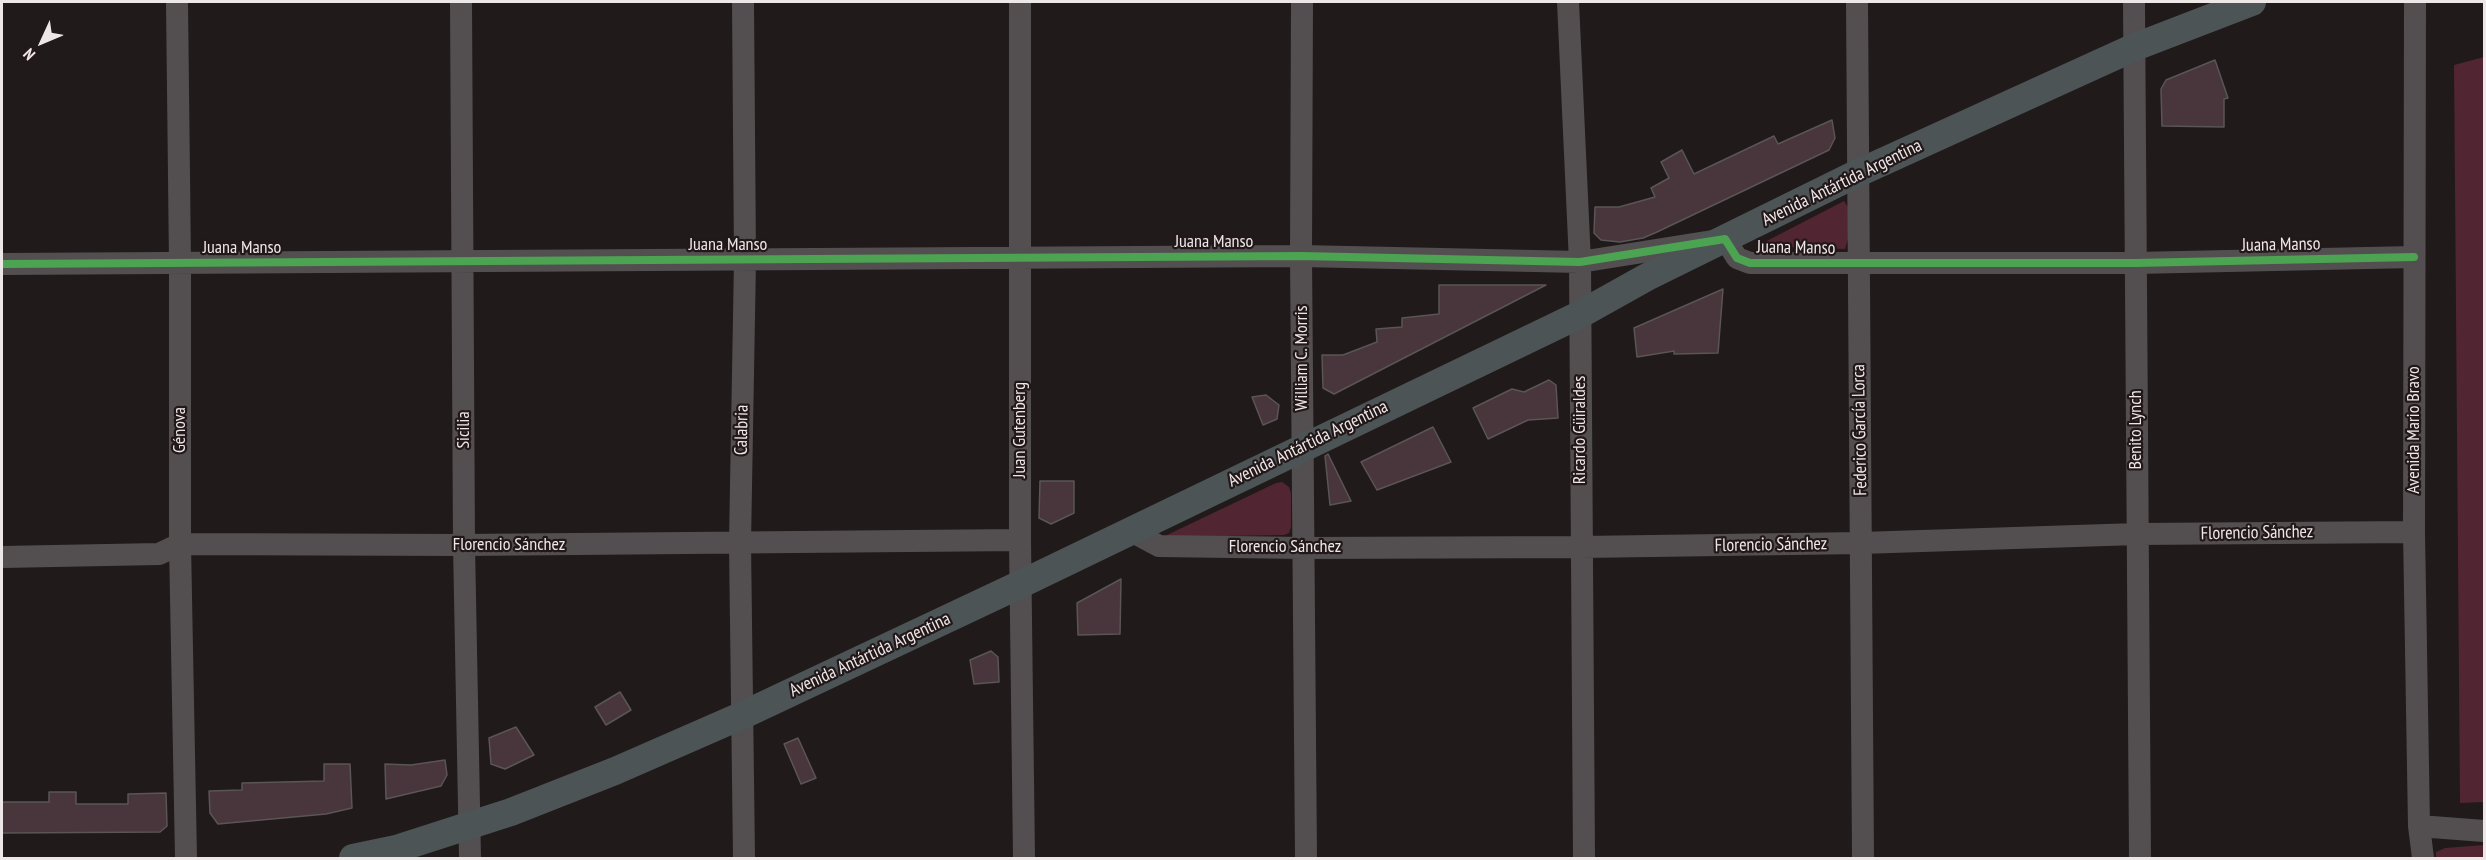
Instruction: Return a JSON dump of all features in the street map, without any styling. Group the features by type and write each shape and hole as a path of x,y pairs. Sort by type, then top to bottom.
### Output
{"main road":[{"name":"Avenida Antártida Argentina","path":"353,858 396,849 470,827 587,782 742,715 1579,315 1647,277 1856,174 2134,47 2252,2"}],"street":[{"name":"Génova","path":"177,2 180,544 186,858"},
{"name":"Sicilia","path":"461,2 464,545 470,858"},
{"name":"Calabria","path":"743,2 746,260 740,543 744,858"},
{"name":"Juan Gutenberg","path":"1020,2 1020,584 1024,858"},
{"name":"William C. Morris","path":"1302,2 1301,256 1306,858"},
{"name":"Ricardo Güiraldes","path":"1568,2 1580,262 1584,858"},
{"name":"Federico García Lorca","path":"1857,2 1856,174 1862,543 1863,858"},
{"name":"Benito Lynch","path":"2134,2 2140,858"},
{"name":"Avenida Mario Bravo","path":"2415,2 2414,531 2419,826 2423,858"},
{"name":"Juana Manso","path":"2,264 1301,256 1580,262 1725,239 1737,258 1750,263 2135,263 2414,257"},
{"name":"Florencio Sánchez","path":"1131,531 1159,546 1304,548 1862,543 2137,534 2414,531"},
{"name":"Florencio Sánchez","path":"2,557 159,554 180,544 464,545 1020,540"},
{"path":"2419,826 2484,831"}],"shaded area":[{"path":"2484,57 2484,802 2460,803 2454,65"},
{"path":"1844,201 1850,210 1845,249 1757,246"},
{"path":"1282,482 1289,487 1291,493 1289,533 1284,535 1168,537 1167,535 1276,483"},
{"path":"2484,845 2484,858 2436,858 2436,852 2445,848"}],"building":[{"path":"2215,60 2228,98 2224,99 2224,127 2162,126 2161,89 2166,80"},
{"path":"1832,120 1835,138 1829,150 1657,232 1643,238 1620,242 1601,240 1594,233 1595,207 1619,207 1655,197 1651,188 1669,178 1661,162 1682,150 1694,174 1774,136 1778,144"},
{"path":"1439,285 1546,285 1334,394 1323,388 1322,355 1343,355 1377,342 1376,329 1402,327 1402,318 1439,314"},
{"path":"1723,289 1718,353 1674,354 1674,351 1637,357 1634,328"},
{"path":"1549,380 1556,385 1558,418 1528,420 1488,439 1473,408 1512,389 1524,392"},
{"path":"1266,395 1279,405 1277,419 1263,425 1252,397"},
{"path":"1433,427 1451,462 1377,490 1361,462"},
{"path":"1328,454 1351,501 1330,505 1325,456"},
{"path":"1040,481 1074,481 1074,513 1051,524 1039,518"},
{"path":"1121,579 1120,634 1078,635 1077,603"},
{"path":"991,651 998,657 999,682 974,684 970,660"},
{"path":"620,692 631,710 606,725 595,707"},
{"path":"516,727 534,755 505,769 491,764 489,738"},
{"path":"798,738 816,778 801,784 784,744"},
{"path":"445,760 447,775 441,786 386,799 385,764 411,765"},
{"path":"324,764 350,764 352,808 326,814 218,824 210,813 209,791 242,790 242,783 324,781"},
{"path":"49,792 76,792 76,804 128,804 128,794 166,793 167,826 160,832 2,833 2,802 49,802"}],"cycle path":[{"path":"2,264 1301,256 1580,262 1725,239 1737,258 1750,263 2135,263 2414,257"}]}
